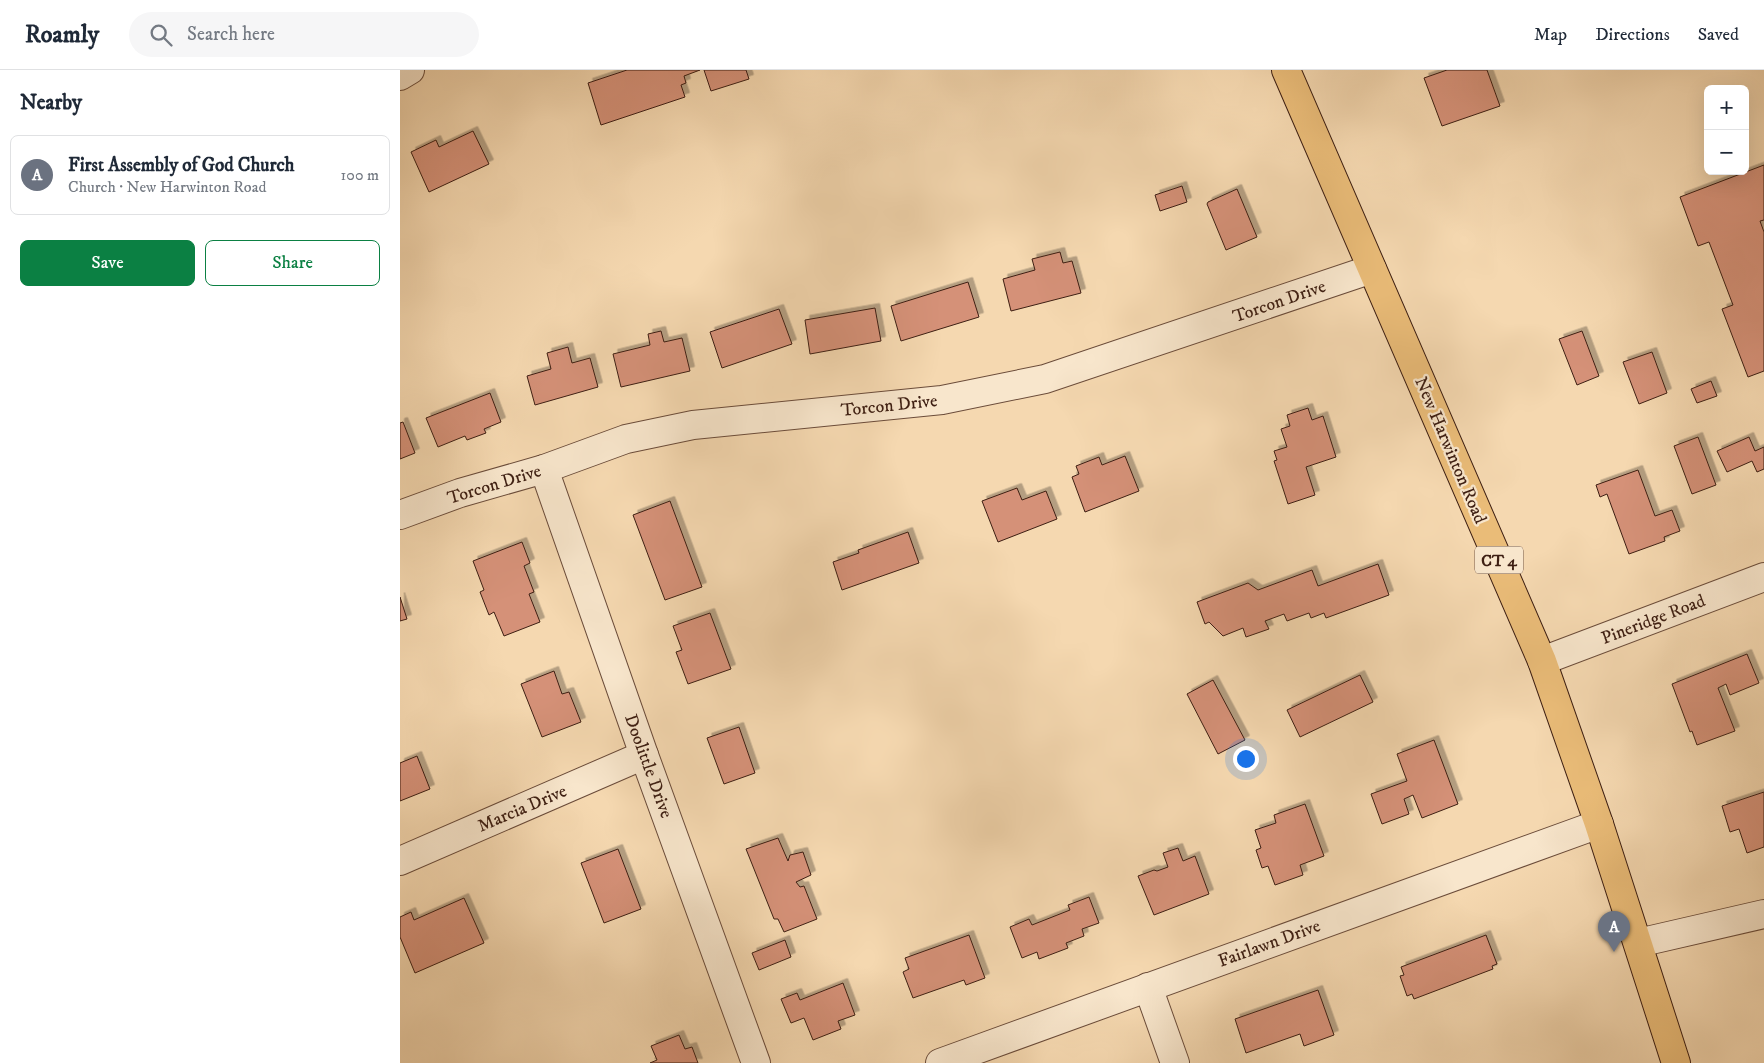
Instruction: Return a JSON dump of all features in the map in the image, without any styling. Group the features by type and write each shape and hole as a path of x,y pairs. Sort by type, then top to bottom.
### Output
{"main road":[{"name":"New Harwinton Road","path":"1286,70 1542,661 1599,824 1676,1063"}],"street":[{"path":"400,76 410,70"},
{"name":"Torcon Drive","path":"400,515 460,493 544,468 626,439 693,425 942,400 1044,379 1372,269"},
{"name":"Doolittle Drive","path":"544,468 644,755 756,1063"},
{"name":"Pineridge Road","path":"1542,661 1764,577"},
{"name":"Marcia Drive","path":"400,861 644,755"},
{"name":"Fairlawn Drive","path":"940,1063 1599,824"},
{"path":"1638,943 1764,914"},
{"path":"1148,987 1175,1063"}],"building":[{"path":"627,70 700,70 684,76 686,83 681,85 685,97 601,125 588,83"},
{"path":"704,70 746,70 749,79 711,91"},
{"path":"1447,70 1487,70 1500,106 1442,126 1424,78"},
{"path":"473,131 489,164 429,192 411,152 436,140 439,147"},
{"path":"1764,165 1764,220 1760,221 1764,232 1764,371 1748,377 1722,309 1733,305 1709,242 1698,246 1680,197 1738,175 1749,175 1749,171"},
{"path":"1182,186 1187,202 1160,211 1155,195"},
{"path":"1237,189 1257,237 1226,250 1207,204"},
{"path":"1060,252 1063,263 1072,261 1081,293 1011,311 1003,279 1035,270 1032,259"},
{"path":"968,282 979,317 901,341 891,306"},
{"path":"875,308 881,341 810,354 805,320"},
{"path":"779,309 792,344 722,368 710,332"},
{"path":"661,331 664,342 682,338 690,371 621,387 613,354 650,345 648,334"},
{"path":"1582,331 1599,376 1577,385 1559,339"},
{"path":"568,347 572,363 590,358 598,387 535,405 527,376 551,369 547,353"},
{"path":"1652,352 1667,393 1639,404 1623,362"},
{"path":"1711,381 1717,396 1697,403 1691,389"},
{"path":"490,393 501,422 484,429 486,433 467,440 465,436 438,447 426,418"},
{"path":"1308,408 1312,420 1323,416 1336,457 1306,467 1315,495 1288,504 1274,461 1277,460 1274,451 1287,447 1281,429 1290,426 1287,415"},
{"path":"403,422 415,453 400,459 400,423"},
{"path":"1698,437 1716,485 1692,494 1674,446"},
{"path":"1749,437 1755,451 1764,447 1764,469 1757,472 1752,461 1727,472 1717,451"},
{"path":"1125,456 1139,491 1085,512 1072,477 1079,474 1076,466 1099,457 1102,465"},
{"path":"1638,470 1655,516 1672,510 1680,531 1664,537 1665,541 1629,554 1607,494 1600,497 1596,485"},
{"path":"1017,488 1022,500 1046,491 1057,519 998,542 982,501"},
{"path":"670,501 702,587 665,600 633,515"},
{"path":"908,532 919,563 842,590 833,562 859,553 858,550"},
{"path":"522,542 530,563 524,566 534,592 529,594 540,622 504,636 494,612 489,615 480,592 484,590 473,561"},
{"path":"1378,564 1389,595 1326,618 1324,613 1311,618 1309,613 1287,621 1284,614 1265,621 1269,629 1246,637 1243,628 1223,636 1209,622 1205,624 1197,602 1248,583 1258,590 1312,570 1318,586"},
{"path":"400,597 407,619 400,621"},
{"path":"710,613 731,669 688,684 676,652 682,650 673,626"},
{"path":"1747,654 1759,683 1730,695 1726,684 1718,688 1735,731 1697,745 1692,731 1690,732 1672,684"},
{"path":"554,671 562,694 569,692 581,722 542,737 521,684"},
{"path":"1360,675 1373,702 1300,737 1287,710"},
{"path":"1213,680 1245,740 1218,754 1187,694"},
{"path":"739,727 755,773 724,784 707,738"},
{"path":"1434,740 1458,804 1422,818 1413,795 1404,799 1409,814 1382,824 1371,794 1407,781 1397,754"},
{"path":"417,756 430,789 400,801 400,763"},
{"path":"1764,792 1764,847 1747,853 1739,829 1730,832 1722,806"},
{"path":"1305,804 1324,856 1300,865 1303,875 1275,885 1268,866 1262,868 1256,850 1261,848 1255,830 1276,823 1274,815"},
{"path":"778,838 788,861 790,855 803,852 811,875 796,882 800,887 804,886 817,919 784,932 778,919 774,919 746,849"},
{"path":"1178,848 1183,861 1195,856 1209,894 1154,915 1138,876 1168,867 1163,853"},
{"path":"618,849 641,909 604,923 581,863"},
{"path":"1089,897 1099,923 1082,929 1084,936 1066,943 1068,948 1039,959 1037,952 1022,958 1010,927 1029,919 1032,925 1070,910 1068,905"},
{"path":"464,898 484,943 415,973 400,937 400,917 411,912 414,920"},
{"path":"969,935 985,978 966,985 964,980 913,998 903,972 909,969 905,958"},
{"path":"1486,935 1497,964 1492,966 1493,969 1414,999 1412,994 1407,996 1400,976 1404,975 1401,967"},
{"path":"785,940 791,957 759,970 752,953"},
{"path":"843,983 855,1015 838,1021 841,1029 813,1040 804,1018 791,1023 781,999 797,993 800,1000"},
{"path":"1318,990 1334,1035 1304,1046 1300,1034 1246,1053 1235,1019"},
{"path":"679,1035 685,1049 692,1047 698,1063 650,1063 657,1060 651,1046"}],"place":[{"name":"First Assembly of God Church","path":"1614,952"}]}
